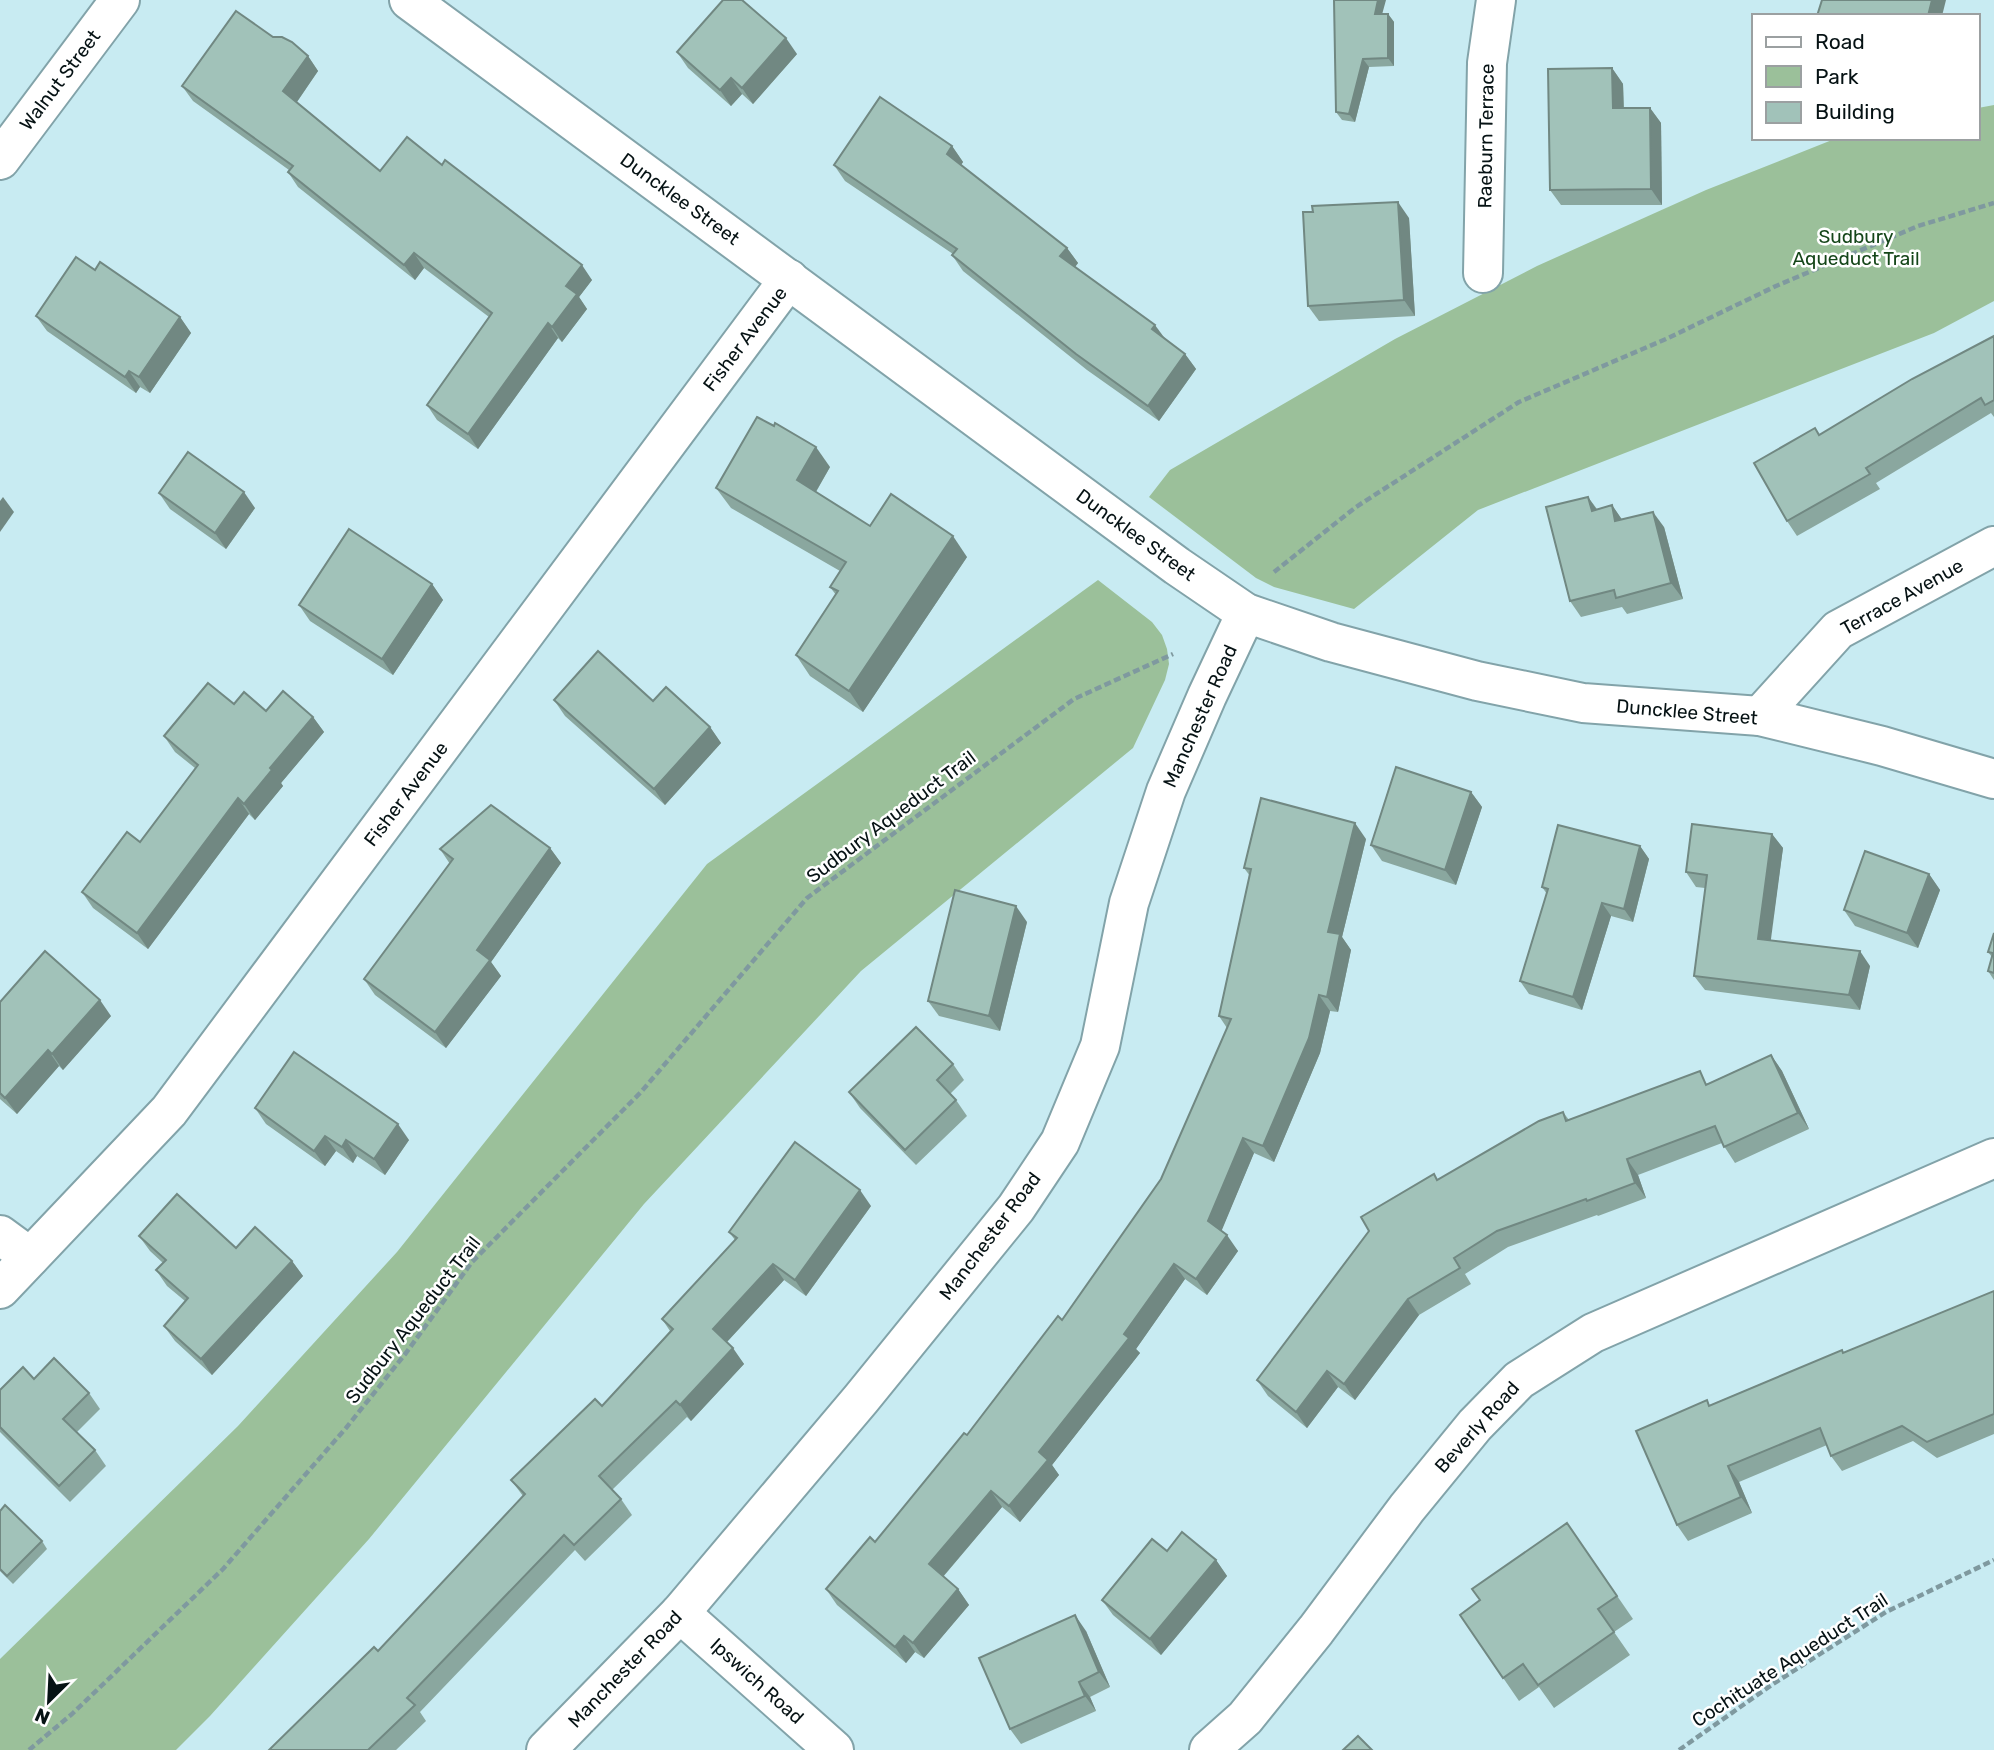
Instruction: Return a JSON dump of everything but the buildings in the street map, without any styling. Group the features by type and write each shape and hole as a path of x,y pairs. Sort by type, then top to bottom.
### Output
{"street":[{"name":"Walnut Street","path":"0,160 120,0"},
{"name":"Duncklee Street","path":"409,0 1177,566 1240,609 1344,646 1477,681 1583,703 1760,716 1882,746 1994,779"},
{"name":"Raeburn Terrace","path":"1483,273 1486,63 1496,0"},
{"name":"Fisher Avenue","path":"0,1289 169,1111 789,279"},
{"name":"Terrace Avenue","path":"1760,716 1838,629 1994,546"},
{"name":"Manchester Road","path":"546,1750 680,1613 861,1399 1016,1208 1060,1142 1100,1046 1129,904 1166,791 1207,696 1240,609"},
{"name":"Beverly Road","path":"1209,1750 1245,1718 1316,1630 1407,1508 1475,1425 1519,1380 1593,1333 1994,1158"},
{"path":"0,1235 30,1257"},
{"name":"Ipswich Road","path":"680,1613 834,1750"}],"path":[{"name":"Sudbury Aqueduct Trail","path":"29,1750 72,1714 223,1569 346,1428 406,1353 472,1262 641,1092 807,898 1073,699 1196,644 1356,507 1518,402 1666,339 1776,286 1918,226 1994,203"},
{"name":"Cochituate Aqueduct Trail","path":"1679,1750 1773,1684 1886,1612 1994,1560"}],"green space":[{"name":"Sudbury Aqueduct Trail","path":"1994,105 1994,301 1934,333 1478,510 1354,609 1274,587 1256,578 1149,497 1170,470 1395,339 1537,266 1706,190 1832,140 1980,140 1980,108"},
{"path":"1098,580 1152,622 1162,635 1167,649 1169,664 1165,680 1133,748 861,971 644,1204 369,1539 210,1716 176,1750 0,1750 0,1659 238,1426 397,1252 707,864"}]}
